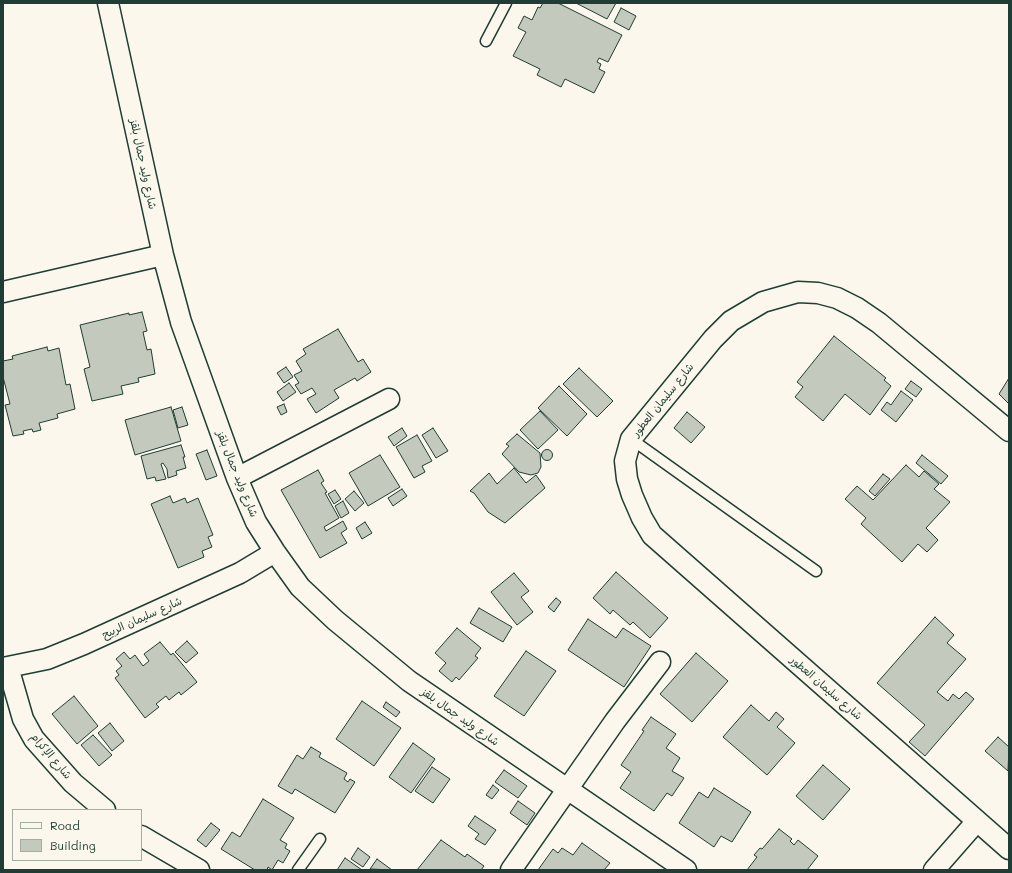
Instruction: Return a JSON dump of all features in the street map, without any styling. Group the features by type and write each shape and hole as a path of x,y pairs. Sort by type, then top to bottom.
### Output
{"street":[{"name":"شارع وليد جمال بلقز","path":"108,3 163,255 181,322 237,478 256,522 275,552 300,588 415,686 566,790 686,870"},
{"path":"3,292 163,255"},
{"name":"شارع سليمان العطور","path":"1009,431 879,323 857,308 837,298 818,293 798,292 763,302 731,321 713,339 631,439 625,461 627,479 642,518 652,535 1009,849"},
{"path":"237,478 389,399"},
{"name":"شارع سليمان الربيح","path":"6,667 47,659 84,644 240,573 275,552"},
{"path":"511,870 615,721 660,662"},
{"name":"شارع الإكرام","path":"6,667 23,719 34,739 73,783 104,809"},
{"path":"934,870 977,822"},
{"path":"142,837 199,870"}],"lane":[{"path":"486,41 506,3"},
{"path":"631,439 816,571"},
{"path":"298,870 320,839"}],"building":[{"path":"543,3 558,3 622,35 608,62 599,58 597,62 601,64 599,69 605,72 594,93 565,79 561,87 537,75 540,69 513,56 526,32 518,28 524,16 532,20 538,7 540,8"},
{"path":"576,3 616,3 607,19"},
{"path":"621,8 636,16 629,30 614,22"},
{"path":"142,312 147,331 143,332 147,350 151,349 155,374 138,378 139,382 121,386 123,394 92,401 84,369 90,367 80,325 129,313 129,315"},
{"path":"338,329 358,362 363,359 371,372 357,381 355,378 334,390 339,398 316,413 307,399 316,394 312,388 301,394 295,385 299,383 294,375 302,371 296,361 306,354 303,349"},
{"path":"834,336 886,378 884,380 891,386 870,415 845,394 823,421 795,397 803,387 797,382"},
{"path":"47,347 48,351 59,348 66,385 70,384 75,409 57,414 58,418 39,423 41,430 33,432 32,429 23,431 24,434 13,436 5,405 10,404 3,377 3,361 13,359 12,356"},
{"path":"286,367 293,377 284,383 277,373"},
{"path":"579,368 613,401 597,417 563,384"},
{"path":"1009,378 1009,404 999,394"},
{"path":"911,381 922,389 916,397 905,389"},
{"path":"289,383 296,392 283,401 277,392"},
{"path":"559,386 587,414 567,436 538,408"},
{"path":"901,391 913,400 896,422 881,410 887,402 891,405"},
{"path":"284,404 287,412 281,415 277,407"},
{"path":"171,407 181,441 135,455 125,420"},
{"path":"182,407 188,425 178,428 173,410"},
{"path":"540,411 558,430 538,449 520,430"},
{"path":"687,412 705,427 691,443 674,428"},
{"path":"402,428 407,436 394,446 388,437"},
{"path":"433,428 448,451 436,458 422,435"},
{"path":"517,434 540,453 541,467 538,473 531,475 519,472 502,454 509,446 506,444"},
{"path":"417,435 432,461 422,466 425,472 414,478 396,447"},
{"path":"181,445 185,457 183,457 186,468 176,471 177,475 168,478 167,469 163,463 161,464 166,479 156,481 155,477 147,479 141,456"},
{"path":"207,450 217,476 206,480 196,454"},
{"path":"545,450 549,450 551,451 551,459 545,460 542,457 542,453"},
{"path":"380,455 400,487 368,506 349,473"},
{"path":"922,455 948,476 941,484 916,463"},
{"path":"906,465 919,477 924,471 939,484 934,489 950,502 926,528 938,540 927,552 918,544 902,562 861,524 866,518 845,499 857,486 873,500"},
{"path":"514,468 526,483 536,475 545,488 505,523 488,512 474,493 470,491 489,473 497,484"},
{"path":"318,470 324,481 321,483 327,492 325,493 339,518 324,527 326,531 343,521 347,529 341,533 347,543 320,558 281,490"},
{"path":"883,474 890,479 875,496 869,491"},
{"path":"402,489 407,496 393,506 388,498"},
{"path":"335,490 341,499 334,504 328,494"},
{"path":"354,491 364,503 355,511 345,499"},
{"path":"170,496 173,503 185,498 187,503 198,498 213,535 208,537 212,547 202,551 204,557 178,568 151,504"},
{"path":"343,501 349,513 341,518 335,506"},
{"path":"365,522 372,533 362,539 356,528"},
{"path":"616,572 668,618 650,638 633,622 630,625 613,610 610,614 593,598"},
{"path":"514,573 529,591 521,597 533,612 517,625 491,592"},
{"path":"556,598 561,602 554,612 548,607"},
{"path":"479,608 512,627 503,642 470,623"},
{"path":"935,617 954,635 947,643 966,659 937,692 948,701 953,694 959,699 966,692 974,699 925,756 909,742 925,725 877,683"},
{"path":"588,619 616,638 623,628 651,646 624,687 568,650"},
{"path":"457,628 481,648 475,656 478,658 459,680 456,677 452,682 439,671 446,663 435,653"},
{"path":"187,641 198,653 186,663 175,652"},
{"path":"160,642 171,655 173,653 197,682 181,695 179,692 169,700 166,696 156,704 159,707 145,718 115,678 119,675 116,671 122,666 116,659 124,652 130,659 135,655 143,666 149,661 144,654"},
{"path":"526,651 556,671 524,716 494,696"},
{"path":"696,653 728,681 692,722 660,694"},
{"path":"74,696 98,726 77,744 52,714"},
{"path":"362,701 401,728 374,766 336,739"},
{"path":"386,702 400,712 396,717 383,707"},
{"path":"751,705 769,721 776,712 784,719 777,727 795,743 767,775 723,737"},
{"path":"651,717 676,734 666,748 680,758 672,771 684,778 672,796 667,793 654,811 620,788 631,772 621,765 644,731 642,730"},
{"path":"110,723 124,741 112,751 98,733"},
{"path":"93,735 112,755 99,766 81,745"},
{"path":"998,737 1009,747 1008,771 985,751"},
{"path":"413,743 435,759 411,793 389,777"},
{"path":"311,747 321,753 319,757 347,773 344,779 348,782 350,779 355,782 335,813 295,789 292,794 278,786 297,755 303,759"},
{"path":"823,765 850,789 823,820 796,796"},
{"path":"432,767 450,779 433,803 415,791"},
{"path":"504,770 527,786 518,798 495,782"},
{"path":"493,785 499,790 492,799 486,795"},
{"path":"714,788 751,812 732,842 721,836 714,847 679,823 699,792 708,798"},
{"path":"263,799 294,818 280,840 287,844 285,848 290,851 283,863 278,860 272,870 268,867 267,870 255,870 221,849 232,832 240,837"},
{"path":"518,801 535,813 527,825 510,813"},
{"path":"475,816 496,830 485,845 475,839 479,834 468,826"},
{"path":"211,823 220,830 206,847 197,840"},
{"path":"779,829 792,839 790,841 794,845 798,840 818,856 807,870 747,870 757,857 754,855 760,848 762,849"},
{"path":"441,840 465,857 467,854 484,866 481,870 417,870"},
{"path":"582,843 610,863 604,870 538,870 553,849 558,853 562,848 573,855"},
{"path":"358,848 370,857 363,867 351,859"},
{"path":"345,858 362,870 337,870"},
{"path":"377,859 392,870 370,869"}]}
